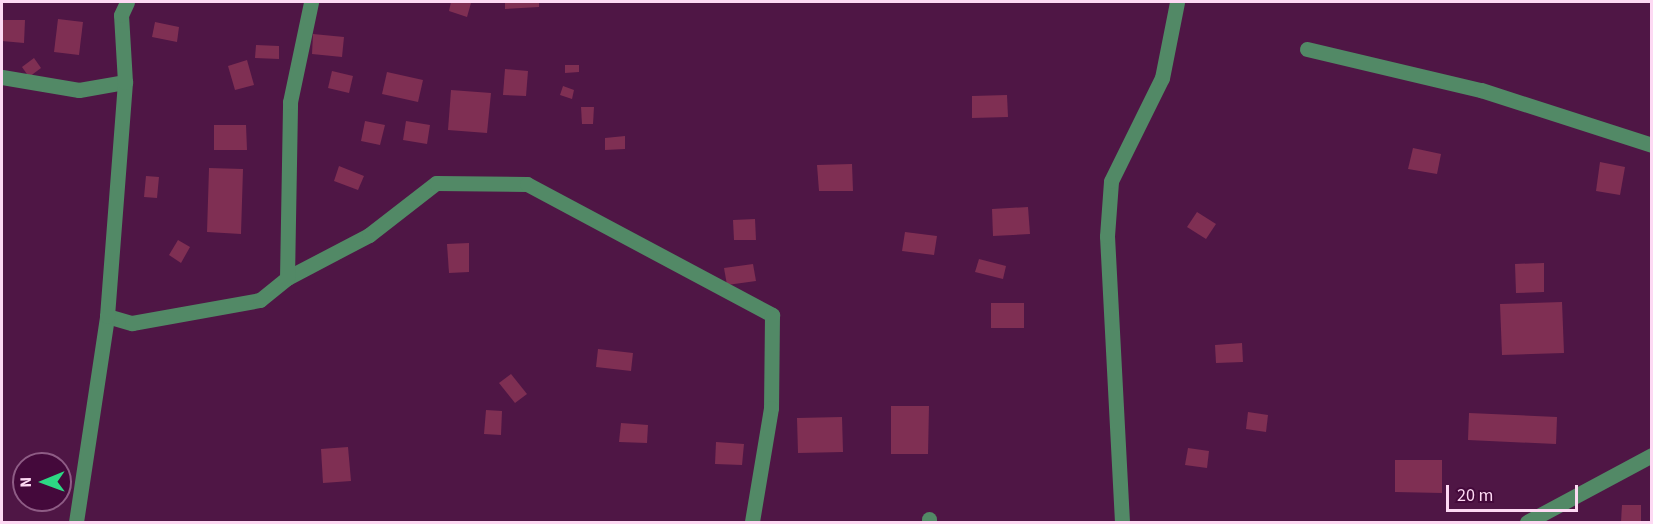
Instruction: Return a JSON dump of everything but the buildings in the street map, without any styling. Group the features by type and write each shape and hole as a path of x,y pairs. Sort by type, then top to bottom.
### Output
{"street":[{"path":"76,522 107,316 124,82 121,15 127,2"},
{"path":"287,278 290,102 311,2"},
{"path":"1122,522 1107,236 1112,181 1162,78 1177,2"},
{"path":"1307,49 1481,90 1652,145"},
{"path":"2,77 79,90 124,82"},
{"path":"107,316 132,323 260,300 287,278 369,235 436,183 527,184 772,315 771,408 752,522"},
{"path":"1527,522 1652,455"}]}
